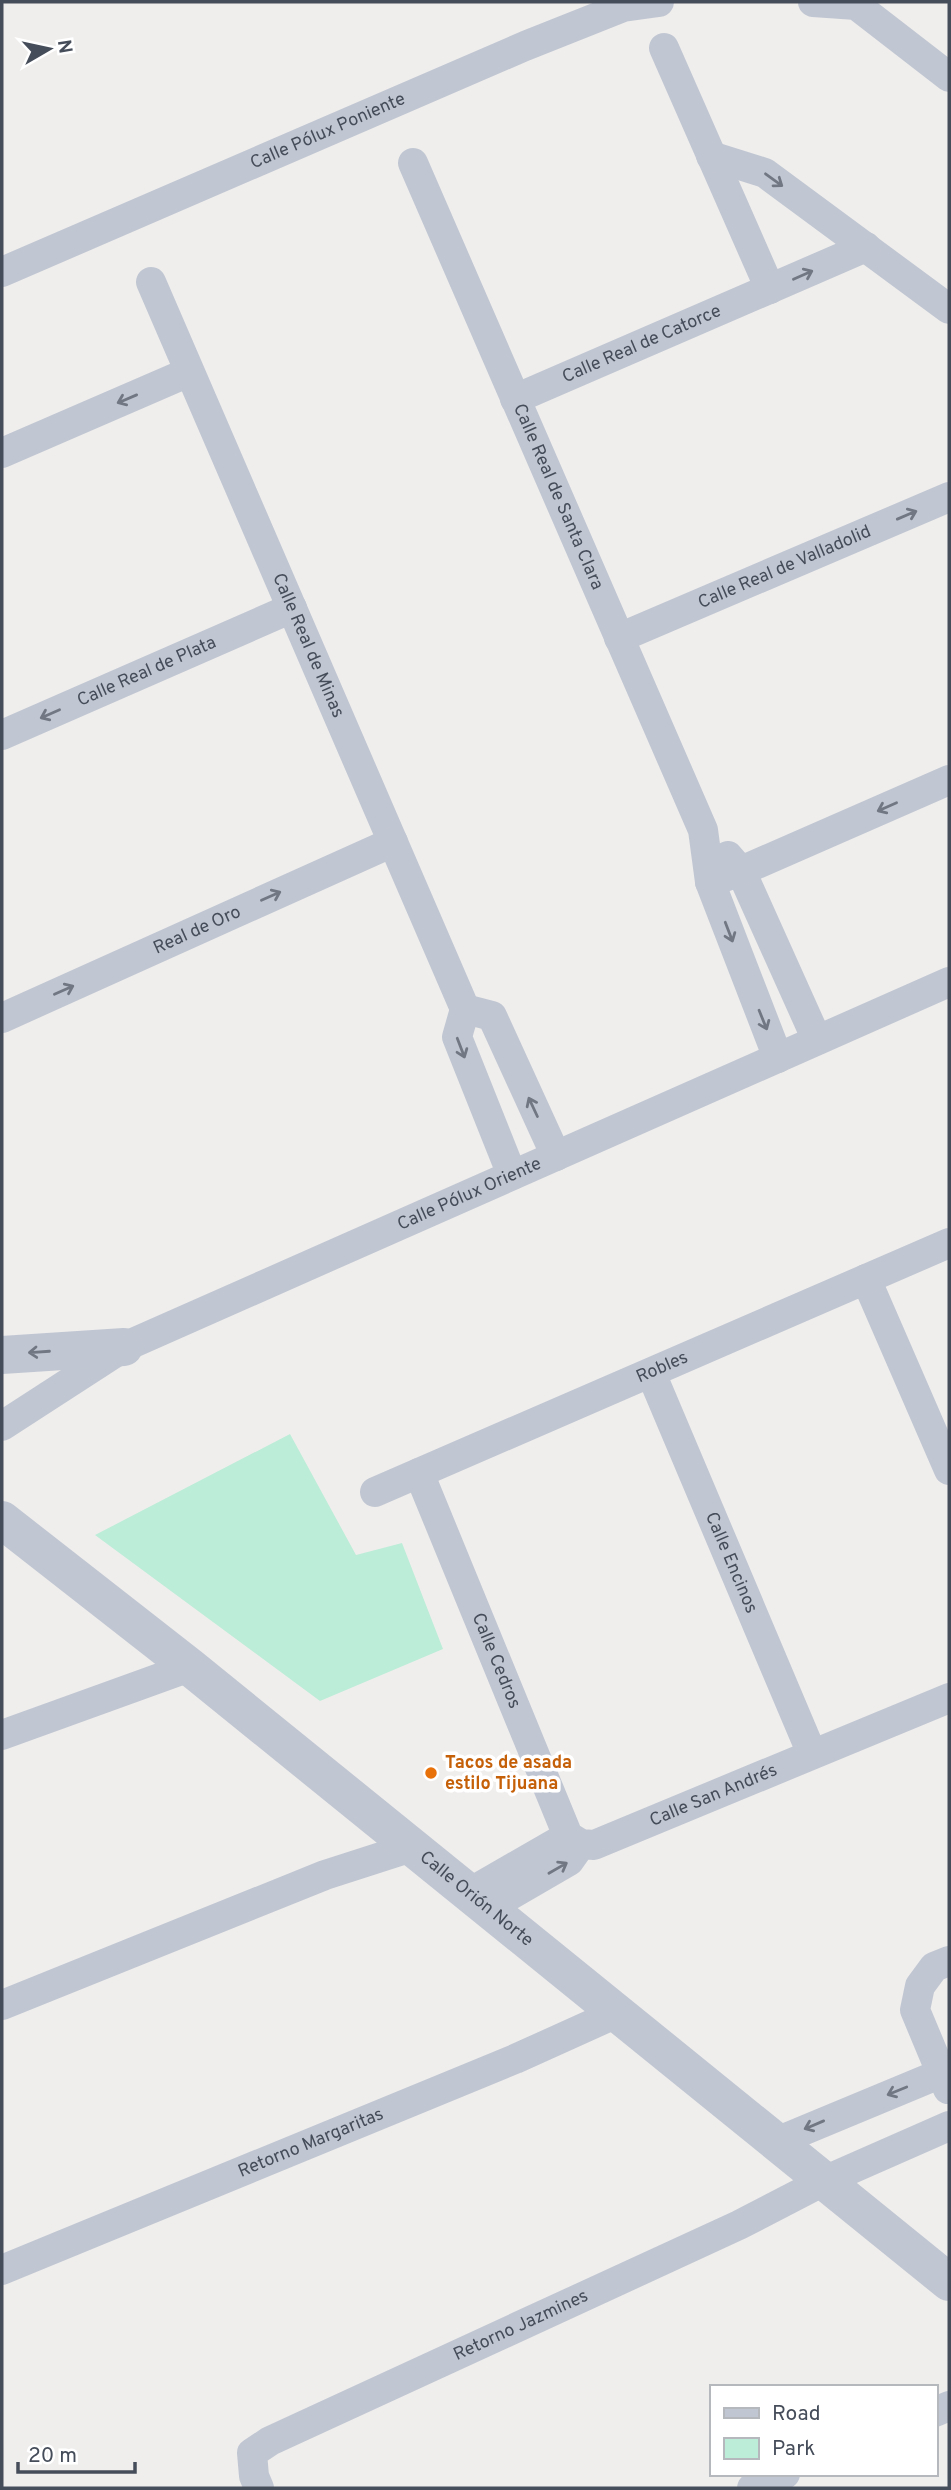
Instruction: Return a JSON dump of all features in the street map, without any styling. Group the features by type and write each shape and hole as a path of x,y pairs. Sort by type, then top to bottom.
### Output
{"street":[{"name":"Calle Pólux Poniente","path":"2,272 525,46 623,6 659,2"},
{"path":"813,2 857,3 949,77"},
{"path":"663,47 770,289"},
{"path":"711,156 765,173 949,309"},
{"name":"Calle Real de Santa Clara","path":"413,163 704,830 710,882 778,1058"},
{"name":"Calle Real de Catorce","path":"515,399 866,247"},
{"name":"Calle Real de Minas","path":"151,282 465,1009"},
{"path":"2,453 189,372"},
{"name":"Calle Real de Valladolid","path":"619,638 949,497"},
{"name":"Calle Real de Plata","path":"2,735 292,608"},
{"path":"710,882 949,780"},
{"name":"Calle Real de Santa Clara","path":"704,830 741,871 817,1041"},
{"name":"Real de Oro","path":"2,1018 393,842"},
{"name":"Calle Pólux Oriente","path":"2,1426 124,1347 949,982"},
{"path":"512,1175 457,1037 465,1009 492,1016 556,1156"},
{"name":"Robles","path":"374,1492 949,1243"},
{"path":"866,1279 949,1470"},
{"path":"2,1355 124,1347"},
{"name":"Calle Encinos","path":"651,1373 813,1755"},
{"name":"Calle Cedros","path":"419,1473 574,1840"},
{"name":"Calle Orión Norte","path":"2,1520 190,1667 949,2282"},
{"path":"2,1735 190,1667"},
{"name":"Calle San Andrés","path":"574,1840 594,1844 949,1698"},
{"path":"478,1901 569,1861 574,1840"},
{"path":"2,2005 325,1875 412,1847"},
{"path":"776,2142 945,2082 915,2010 920,1986 934,1967 949,1961"},
{"name":"Retorno Margaritas","path":"2,2270 516,2059 617,2012"},
{"path":"824,2181 949,2126"},
{"name":"Retorno Jazmines","path":"259,2488 254,2476 253,2453 270,2441 739,2225 824,2181"},
{"path":"752,2488 780,2476"}],"green space":[{"path":"290,1434 356,1555 402,1543 443,1649 320,1701 95,1535"}],"place":[{"name":"Tacos de asada estilo Tijuana","path":"431,1773"}]}
